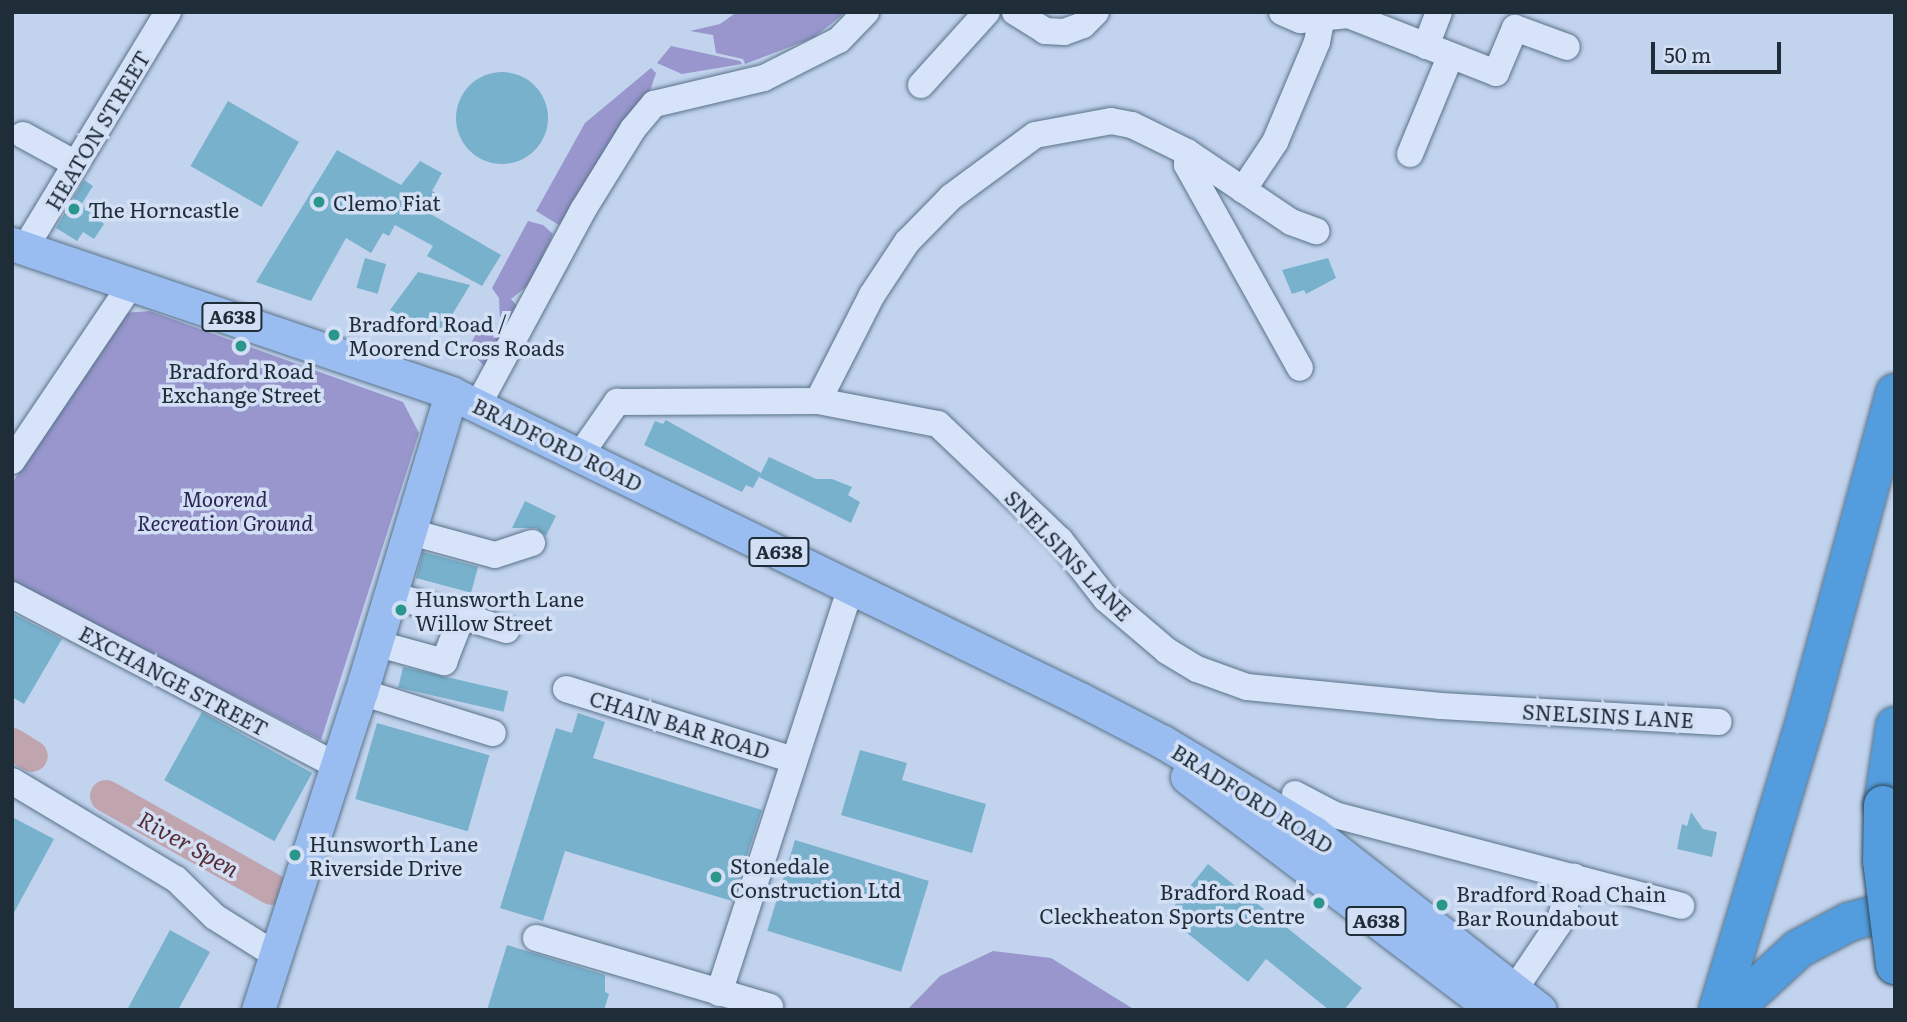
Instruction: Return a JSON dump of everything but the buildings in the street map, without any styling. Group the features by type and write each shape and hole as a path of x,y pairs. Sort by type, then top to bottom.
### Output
{"highway":[{"path":"1718,1010 1807,715 1895,393"},
{"path":"1895,726 1883,805 1882,861 1895,964"},
{"path":"1732,1010 1798,949 1849,922 1895,909"}],"main road":[{"name":"BRADFORD ROAD","path":"19,246 464,399 1080,699 1163,742 1312,832 1512,1005"},
{"path":"258,1010 361,692 407,531 464,399"}],"street":[{"name":"HEATON STREET","path":"19,246 76,164 168,12"},
{"path":"464,399 633,129 654,104 765,78 839,40 866,12"},
{"path":"921,85 987,12"},
{"path":"1015,12 1045,31 1064,32 1083,25 1096,12"},
{"path":"1282,12 1300,20 1321,14 1348,15 1496,73 1516,28 1567,47"},
{"path":"1410,154 1438,52 1439,12"},
{"path":"1243,190 1275,142 1317,42 1321,14"},
{"path":"818,401 872,295 907,242 951,197 1035,135 1111,121 1154,133 1291,222 1316,231"},
{"path":"23,135 76,164"},
{"path":"1187,152 1187,165 1300,368"},
{"path":"12,461 132,283"},
{"name":"SNELSINS LANE","path":"580,455 617,402 818,401 938,424 1060,540 1106,599 1143,632 1197,669 1247,687 1441,706 1719,722"},
{"path":"407,531 495,555 532,543"},
{"name":"CHAIN BAR ROAD","path":"719,993 851,587"},
{"path":"389,594 507,630"},
{"name":"EXCHANGE STREET","path":"12,595 336,765"},
{"path":"375,643 444,662 462,616"},
{"name":"CHAIN BAR ROAD","path":"566,689 793,760"},
{"path":"361,692 493,733"},
{"path":"12,781 176,879 215,917 274,954"},
{"name":"BRADFORD ROAD","path":"1294,794 1335,815 1681,906"},
{"name":"BRADFORD ROAD","path":"1512,1005 1558,925 1574,877"},
{"path":"536,938 769,1007"}],"green space":[{"path":"737,12 846,12 813,38 745,64 743,59 716,53 713,35 690,31 720,24"},
{"path":"671,46 740,61 742,64 682,74 657,63"},
{"path":"651,68 656,73 651,88 559,225 536,211 585,123"},
{"path":"528,221 543,225 553,234 531,283 511,299 518,307 508,325 503,320 498,330 504,344 485,367 468,349 477,332 496,329 500,320 499,298 492,288"},
{"name":"Moorend Recreation Ground","path":"150,311 403,402 419,433 321,740 12,582 12,483 124,313"},
{"path":"993,951 1051,958 1135,1010 907,1010 940,976"}],"waterway":[{"name":"River Spen","path":"12,744 32,756"},
{"name":"River Spen","path":"106,796 272,889"}],"place":[{"name":"Clemo Fiat","path":"319,202"},
{"name":"The Horncastle","path":"74,209"},
{"name":"Bradford Road / Moorend Cross Roads","path":"334,335"},
{"name":"Bradford Road Exchange Street","path":"241,346"},
{"name":"Hunsworth Lane Willow Street","path":"401,610"},
{"name":"Hunsworth Lane Riverside Drive","path":"295,855"},
{"name":"Stonedale Construction Ltd","path":"716,877"},
{"name":"Bradford Road Cleckheaton Sports Centre","path":"1319,903"},
{"name":"Bradford Road Chain Bar Roundabout","path":"1442,905"}]}
